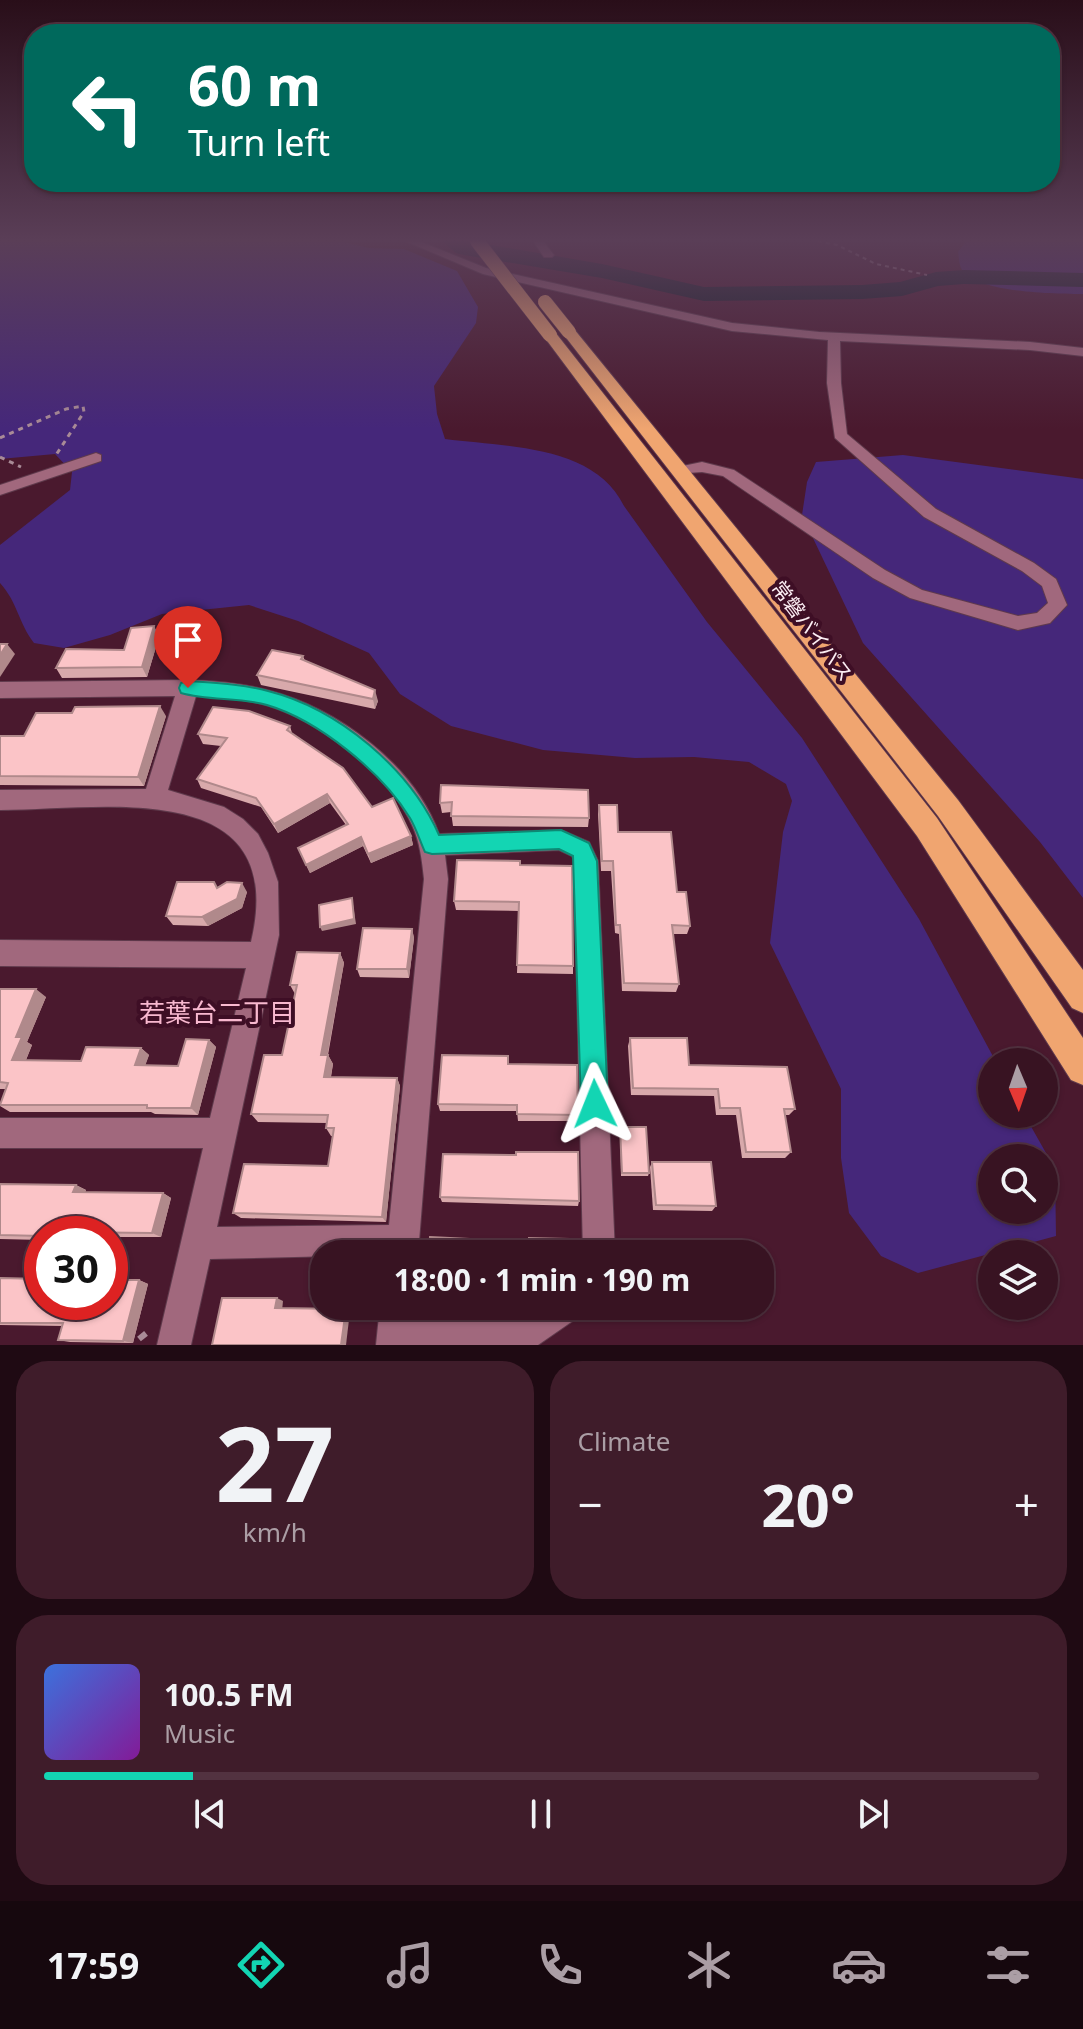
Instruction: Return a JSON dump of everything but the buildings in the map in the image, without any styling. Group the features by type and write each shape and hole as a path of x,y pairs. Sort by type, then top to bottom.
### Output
{"highway":[{"name":"常磐バイパス","path":"532,304 679,471 948,808 1083,997"},
{"name":"常磐バイパス","path":"539,304 927,827 1083,1068"}],"street":[{"path":"625,304 753,330 1030,346 1083,352"},
{"path":"679,471 702,467 728,473 879,574 916,594 1018,623 1043,618 1058,605 1050,583 1028,567 930,513 840,435 834,383 834,337"},
{"path":"0,490 96,458"},
{"path":"154,799 188,688"},
{"path":"0,690 188,688 241,692 270,698 301,710 341,735 393,781 419,813 432,845 434,908 403,1240"},
{"path":"0,800 154,799 199,805 235,825 250,840 269,890 270,911 262,955 174,1345"},
{"path":"432,845 561,840 581,849 586,861 599,1240"},
{"path":"0,953 262,955"},
{"path":"0,1133 222,1133"},
{"path":"197,1243 310,1246"},
{"path":"395,1328 528,1332 545,1320"}],"path":[{"path":"0,438 31,428 62,409 73,405 83,406 84,412 76,426 41,476"}],"shaded area":[{"path":"0,304 476,304 476,323 434,386 437,414 445,439 546,452 592,470 610,486 707,622 802,738 919,919 988,1048 978,1048 978,1128 1032,1128 1041,1144 978,1144 978,1224 1056,1224 1056,1236 1041,1240 978,1240 978,1257 918,1273 881,1256 849,1213 841,1158 841,1089 770,943 783,832 792,801 786,784 749,762 694,757 635,758 543,750 451,726 400,694 369,653 298,621 249,605 162,614 110,635 64,648 34,643 0,583 0,545 70,490 72,472 55,454 0,459"},
{"path":"903,455 1083,479 1083,898 1040,842 863,643 802,515 807,482 816,462"}],"district":[{"name":"若葉台二丁目","path":"217,1013"}],"route":[{"path":"188,688 241,692 270,698 301,710 341,735 393,781 419,813 432,845 561,840 581,849 586,861 595,1104"}]}
